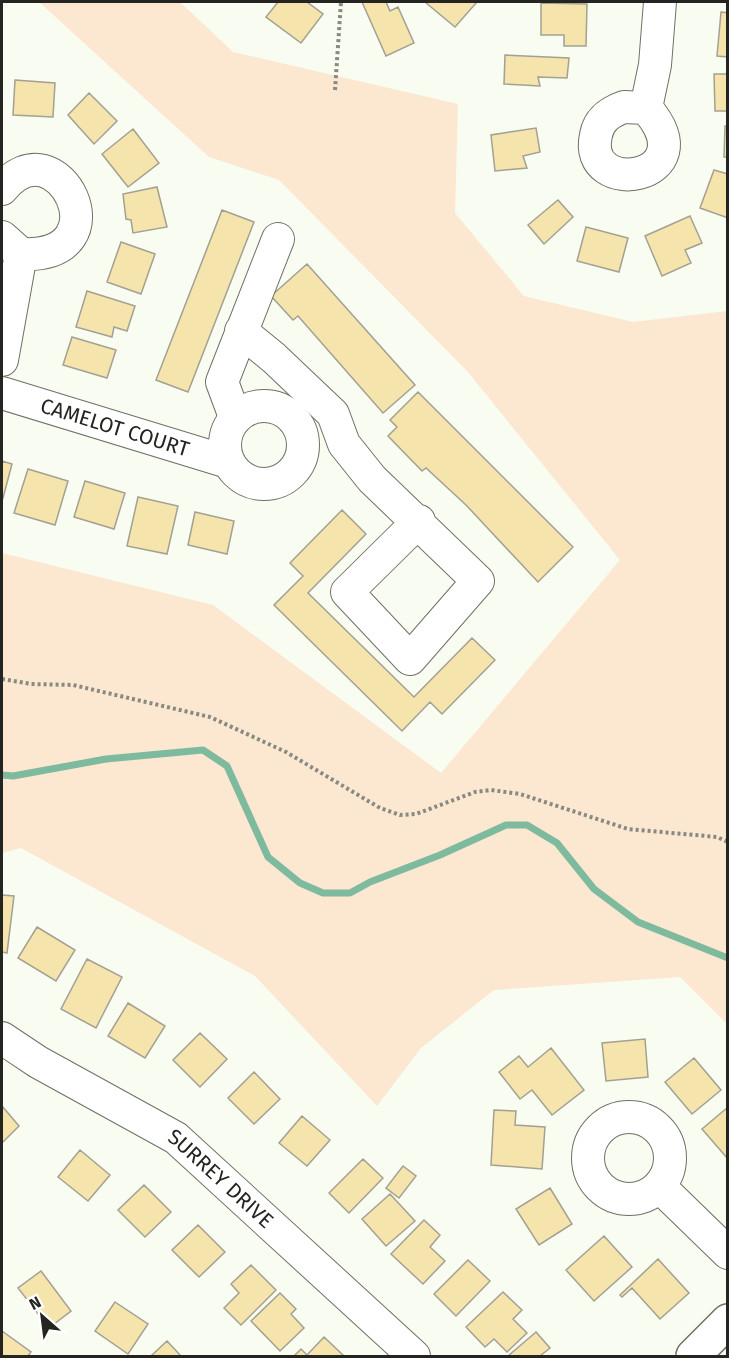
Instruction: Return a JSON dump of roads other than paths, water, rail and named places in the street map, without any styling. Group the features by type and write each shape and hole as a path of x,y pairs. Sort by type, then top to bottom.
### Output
{"main road":[{"path":"693,1356 728,1321"}],"street":[{"path":"646,108 655,65 660,2"},
{"path":"2,189 18,174 31,171 44,172 67,186 74,198 76,212 74,226 57,248 43,253 11,245 2,360"},
{"path":"235,417 222,382 278,239"},
{"path":"241,330 333,414 344,444 372,478 419,521"},
{"name":"CAMELOT COURT","path":"2,393 228,462"},
{"path":"254,407 276,407 294,419 303,438 303,452 298,465 288,476 276,483 262,484 248,481 236,474 228,462 224,447 227,430 235,417 254,407"},
{"path":"303,438 344,444"},
{"name":"SURREY DRIVE","path":"2,1038 38,1062 176,1138 414,1356"},
{"path":"660,1187 728,1253"}],"waterway":[{"path":"2,775 13,776 106,759 203,750 227,766 268,857 300,883 323,893 350,893 370,882 440,855 506,825 527,825 557,843 594,889 638,922 728,958"}]}
